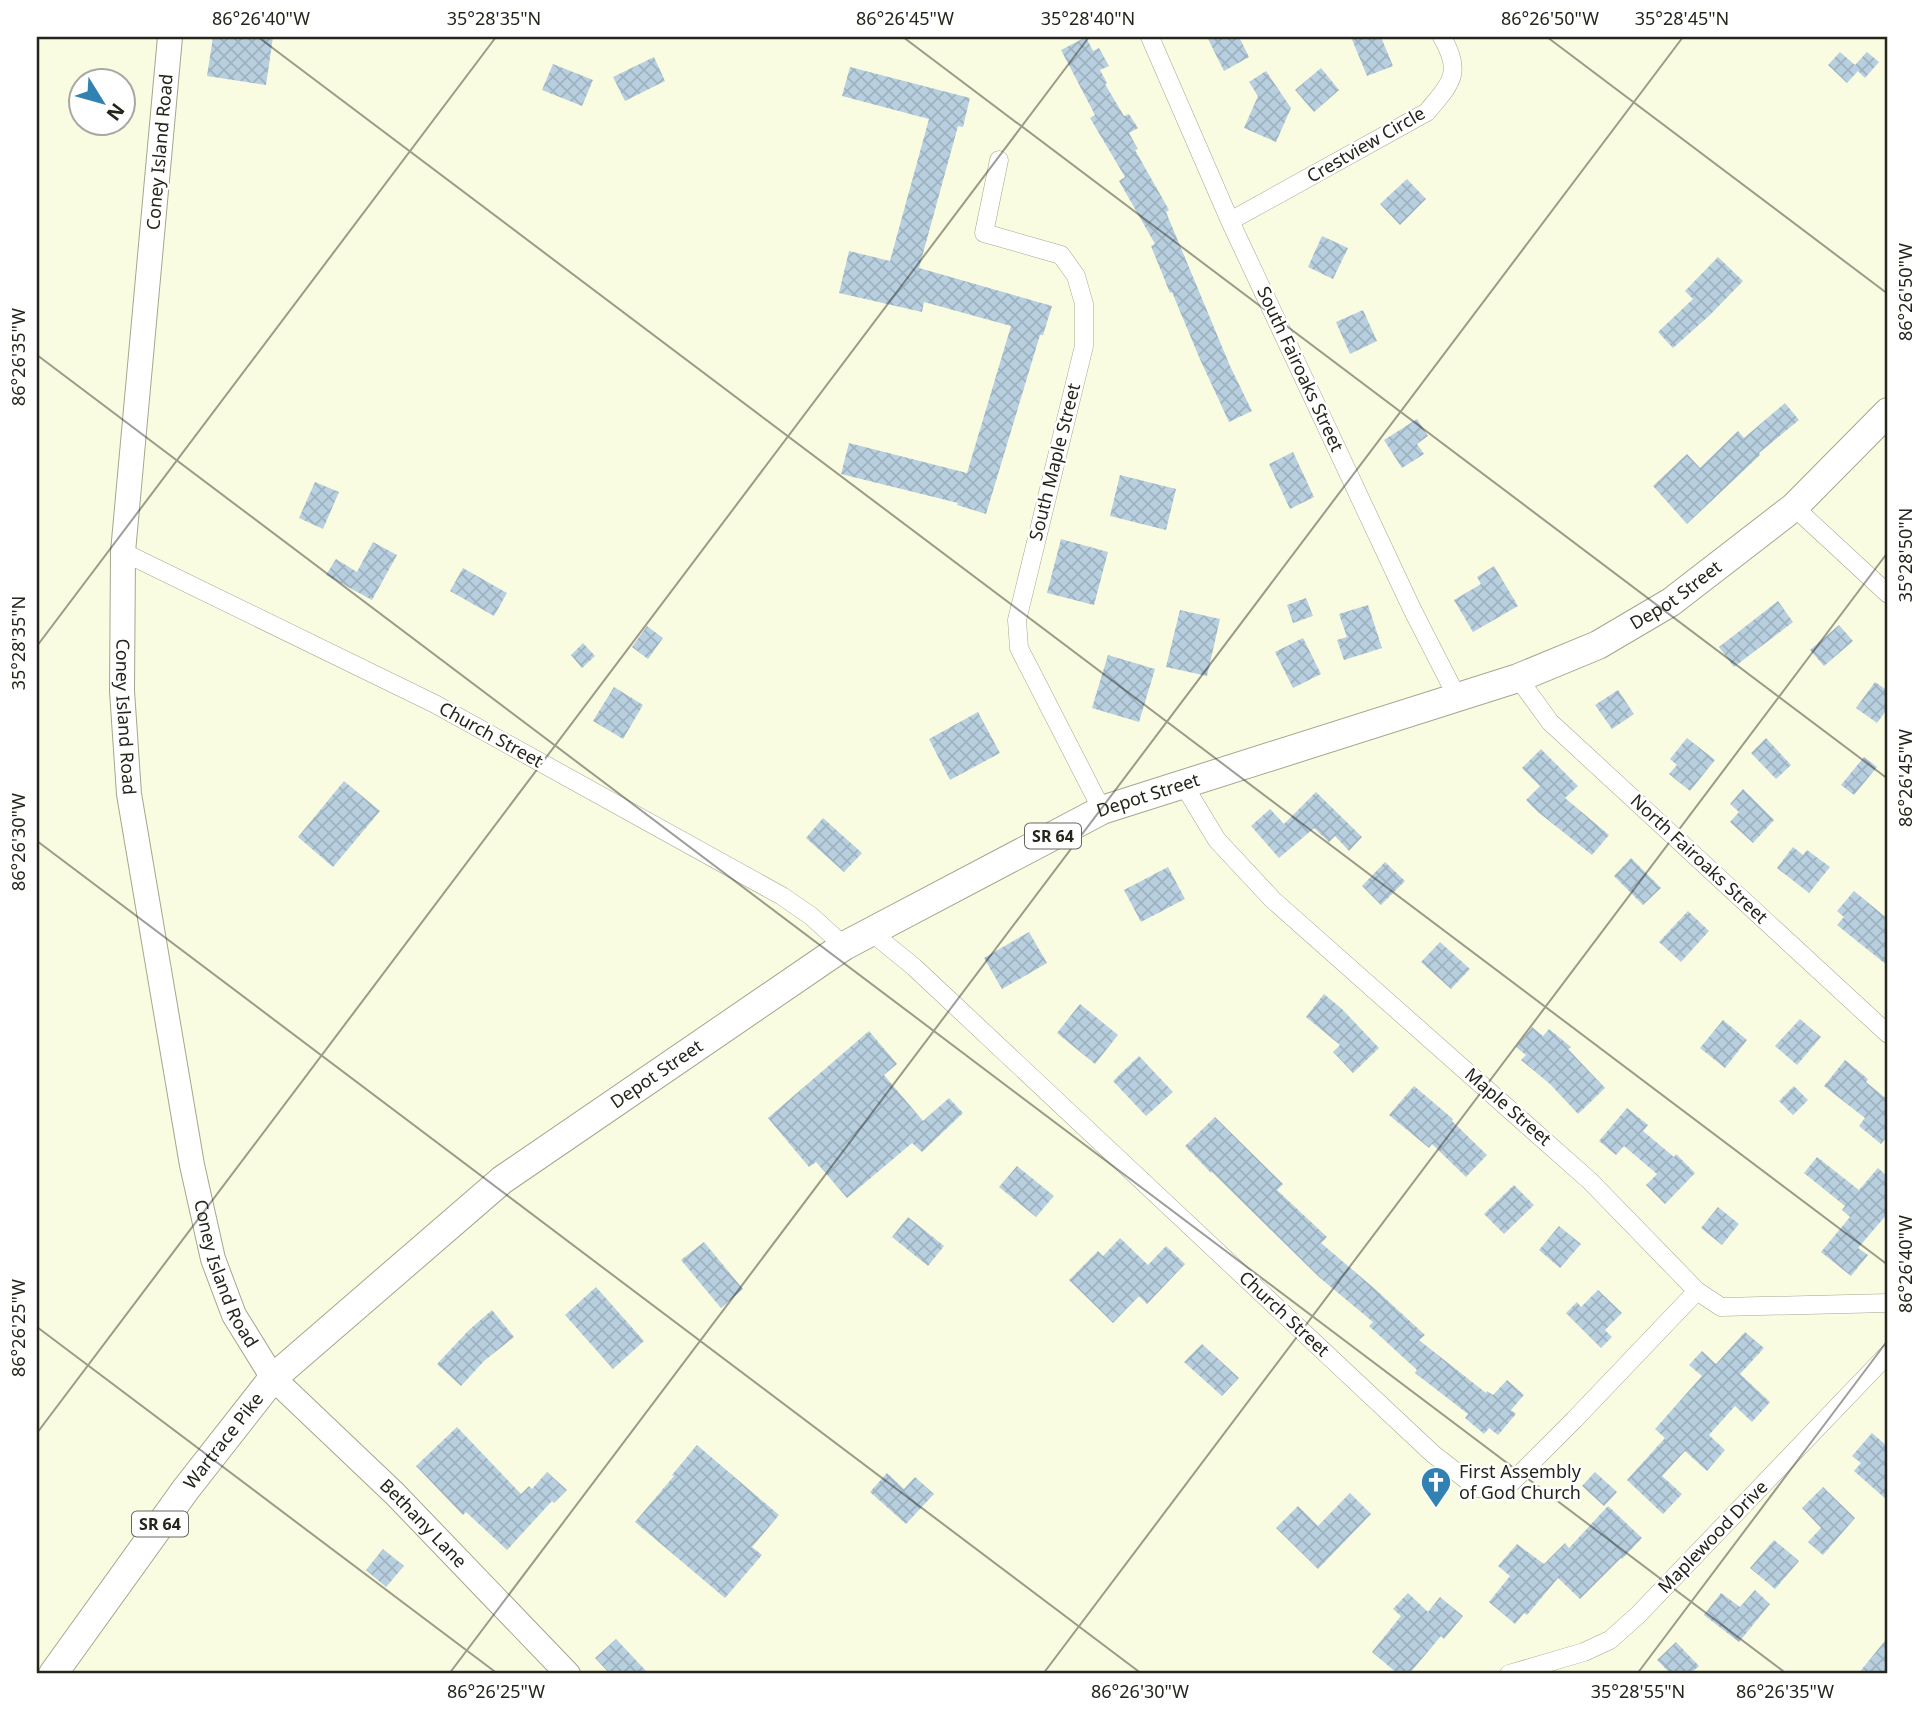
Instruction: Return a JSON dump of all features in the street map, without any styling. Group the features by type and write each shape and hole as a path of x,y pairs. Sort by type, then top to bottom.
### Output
{"main road":[{"name":"Depot Street","path":"273,1378 502,1180 844,946 1102,810 1518,678 1598,645 1671,603 1794,506 1888,412"},
{"name":"Wartrace Pike","path":"53,1674 177,1500 273,1378"}],"street":[{"name":"Coney Island Road","path":"170,37 123,552 122,691 129,794 192,1165 213,1259 234,1315 273,1378"},
{"name":"South Fairoaks Street","path":"1150,37 1230,221 1412,609 1457,697"},
{"name":"Crestview Circle","path":"1230,221 1427,112 1448,87 1454,74 1452,60 1442,37"},
{"name":"South Maple Street","path":"999,160 984,233 1061,255 1076,276 1084,304 1084,346 1017,620 1019,648 1102,810"},
{"path":"1794,506 1888,594"},
{"name":"Church Street","path":"123,552 447,711 782,896 811,916 844,946"},
{"name":"North Fairoaks Street","path":"1518,678 1550,722 1888,1034"},
{"name":"Maple Street","path":"1183,784 1217,840 1273,900 1590,1181 1697,1291 1721,1307 1888,1303"},
{"name":"Church Street","path":"871,932 914,967 1433,1454 1477,1488 1497,1489 1513,1482 1697,1291"},
{"name":"Maplewood Drive","path":"1509,1674 1584,1652 1610,1640 1638,1615 1888,1354"},
{"name":"Bethany Lane","path":"273,1378 395,1494 568,1674"}],"building":[{"path":"213,37 273,37 266,85 207,76"},
{"path":"1086,37 1093,51 1099,48 1109,66 1100,70 1107,83 1105,84 1124,116 1129,114 1138,128 1129,133 1138,149 1135,150 1169,210 1166,212 1230,366 1252,411 1229,422 1172,292 1170,293 1151,246 1155,244 1119,181 1125,177 1090,118 1095,115 1061,50"},
{"path":"1207,37 1239,37 1249,57 1224,71"},
{"path":"1351,37 1381,37 1393,66 1367,76"},
{"path":"1840,52 1855,65 1867,52 1879,62 1865,78 1858,71 1847,83 1828,65"},
{"path":"654,57 665,81 625,101 613,77"},
{"path":"553,64 593,80 582,106 542,90"},
{"path":"850,67 970,98 963,127 958,126 919,268 1052,306 1043,335 1040,335 986,514 957,505 958,503 841,474 849,443 967,473 1011,326 924,302 922,312 839,293 849,251 890,261 929,119 842,96"},
{"path":"1321,68 1339,90 1314,112 1295,90"},
{"path":"1266,71 1291,108 1276,142 1244,128 1258,96 1249,82"},
{"path":"1407,179 1426,199 1400,225 1380,204"},
{"path":"1322,236 1348,248 1333,279 1308,267"},
{"path":"1718,257 1743,281 1673,348 1658,332 1693,299 1685,291"},
{"path":"1363,310 1377,341 1350,354 1336,322"},
{"path":"1785,403 1799,420 1759,453 1760,455 1687,524 1653,486 1687,454 1700,468 1738,431 1744,438"},
{"path":"1417,419 1428,436 1417,444 1424,454 1402,468 1384,440"},
{"path":"1293,452 1314,497 1290,509 1269,464"},
{"path":"1120,475 1176,489 1166,530 1110,516"},
{"path":"315,482 339,492 323,529 299,518"},
{"path":"1061,539 1108,552 1094,605 1047,593"},
{"path":"373,542 397,555 372,600 326,575 336,559 357,572"},
{"path":"1494,566 1518,606 1473,632 1454,600 1481,584 1477,577"},
{"path":"463,568 507,593 494,616 450,591"},
{"path":"1306,598 1313,616 1293,623 1287,605"},
{"path":"1778,601 1793,622 1734,667 1719,647"},
{"path":"1368,605 1382,648 1344,660 1337,640 1347,637 1339,614"},
{"path":"1180,610 1220,619 1207,676 1166,667"},
{"path":"1839,625 1853,641 1824,666 1810,650"},
{"path":"647,626 663,638 648,659 632,647"},
{"path":"1303,638 1321,674 1293,688 1275,652"},
{"path":"583,643 595,656 582,668 571,655"},
{"path":"1108,655 1155,669 1139,722 1092,708"},
{"path":"1875,682 1888,691 1888,708 1877,723 1856,708"},
{"path":"614,687 643,705 623,739 593,721"},
{"path":"1618,690 1634,714 1612,729 1595,705"},
{"path":"978,712 1000,753 950,780 929,739"},
{"path":"1687,738 1715,760 1690,791 1669,774 1677,765 1670,759"},
{"path":"1766,738 1791,765 1776,779 1751,753"},
{"path":"1541,749 1578,786 1565,798 1609,835 1592,855 1526,800 1540,786 1522,768"},
{"path":"1864,757 1877,767 1854,795 1841,785"},
{"path":"344,781 380,811 333,867 298,837"},
{"path":"1743,789 1774,820 1753,843 1730,822 1739,812 1730,804"},
{"path":"1316,792 1362,837 1349,851 1335,836 1329,842 1314,828 1279,858 1251,826 1270,809 1284,824"},
{"path":"823,818 862,853 844,872 806,838"},
{"path":"1793,847 1803,855 1807,850 1830,867 1809,893 1777,868"},
{"path":"1631,858 1661,888 1643,905 1614,876"},
{"path":"1385,862 1405,881 1381,905 1362,886"},
{"path":"1168,867 1185,899 1141,922 1124,890"},
{"path":"1854,891 1888,919 1888,966 1837,925 1844,917 1837,911"},
{"path":"1688,911 1709,931 1681,962 1659,942"},
{"path":"1029,932 1047,963 1002,989 984,958"},
{"path":"1440,942 1470,969 1451,989 1421,962"},
{"path":"1324,994 1379,1048 1353,1073 1333,1052 1340,1045 1306,1017"},
{"path":"1080,1004 1118,1035 1095,1064 1057,1033"},
{"path":"1800,1019 1821,1037 1797,1065 1775,1046"},
{"path":"1723,1020 1747,1040 1725,1068 1700,1048"},
{"path":"1532,1027 1543,1036 1549,1029 1571,1047 1568,1049 1605,1088 1578,1114 1550,1084 1521,1060 1526,1055 1516,1047"},
{"path":"869,1031 897,1064 884,1075 923,1121 949,1098 963,1113 922,1152 912,1143 847,1198 816,1162 809,1167 768,1118"},
{"path":"1139,1056 1173,1092 1146,1116 1113,1081"},
{"path":"1845,1060 1888,1100 1888,1135 1881,1144 1859,1126 1865,1118 1824,1086"},
{"path":"1414,1086 1453,1119 1452,1121 1487,1155 1466,1177 1432,1144 1429,1148 1389,1115"},
{"path":"1794,1086 1808,1100 1793,1115 1779,1101"},
{"path":"1627,1108 1648,1125 1643,1131 1674,1157 1676,1154 1695,1173 1665,1204 1646,1185 1657,1174 1624,1146 1616,1155 1599,1141"},
{"path":"1215,1117 1283,1184 1277,1190 1327,1237 1321,1243 1425,1335 1419,1340 1486,1393 1487,1391 1493,1395 1507,1380 1524,1395 1511,1410 1516,1414 1498,1435 1489,1428 1484,1434 1465,1418 1468,1414 1415,1373 1417,1370 1369,1326 1373,1322 1319,1277 1185,1146"},
{"path":"1817,1157 1859,1190 1878,1168 1888,1177 1888,1213 1858,1248 1868,1255 1851,1276 1821,1252 1850,1217 1842,1210 1845,1206 1804,1173"},
{"path":"1017,1166 1054,1196 1036,1217 999,1187"},
{"path":"1514,1185 1534,1205 1504,1234 1484,1214"},
{"path":"1718,1207 1739,1224 1722,1245 1701,1228"},
{"path":"908,1217 944,1246 928,1266 892,1237"},
{"path":"1559,1226 1581,1244 1560,1268 1539,1250"},
{"path":"1120,1238 1148,1265 1166,1246 1185,1264 1147,1304 1139,1296 1113,1323 1069,1280 1098,1251 1103,1256"},
{"path":"704,1242 743,1289 721,1308 681,1260"},
{"path":"596,1287 644,1341 613,1369 565,1315"},
{"path":"1598,1290 1622,1313 1605,1330 1612,1337 1601,1348 1566,1313 1577,1302 1581,1307"},
{"path":"492,1310 514,1337 484,1361 461,1386 437,1364"},
{"path":"1745,1332 1764,1348 1740,1374 1770,1402 1752,1422 1735,1406 1709,1435 1725,1450 1707,1471 1685,1451 1662,1476 1682,1494 1663,1514 1627,1480 1665,1438 1655,1429 1702,1376 1689,1365 1702,1351 1716,1364"},
{"path":"1202,1344 1239,1378 1222,1396 1184,1362"},
{"path":"457,1427 521,1494 529,1486 532,1489 547,1472 567,1490 554,1503 552,1501 507,1550 466,1512 463,1515 416,1466"},
{"path":"1872,1433 1888,1447 1888,1501 1854,1471 1861,1463 1852,1456"},
{"path":"697,1445 779,1515 752,1547 762,1555 725,1598 635,1522"},
{"path":"1595,1472 1617,1492 1604,1506 1582,1486"},
{"path":"887,1473 904,1489 915,1477 934,1494 906,1524 870,1492"},
{"path":"1823,1487 1855,1518 1823,1555 1808,1542 1821,1528 1802,1508"},
{"path":"1350,1493 1371,1514 1318,1569 1276,1528 1298,1506 1318,1526"},
{"path":"1608,1506 1642,1538 1580,1599 1558,1578 1527,1615 1524,1613 1515,1624 1489,1602 1510,1576 1498,1566 1517,1544 1544,1564 1565,1543 1569,1548"},
{"path":"1774,1540 1799,1561 1775,1589 1750,1568"},
{"path":"383,1549 404,1566 386,1587 366,1570"},
{"path":"1755,1590 1770,1604 1739,1642 1704,1615 1721,1593 1740,1607"},
{"path":"1408,1593 1428,1612 1440,1597 1463,1616 1444,1639 1441,1636 1409,1674 1398,1674 1372,1652 1401,1616 1393,1609"},
{"path":"1888,1637 1888,1674 1858,1674"},
{"path":"616,1639 649,1674 610,1674 595,1658"},
{"path":"1676,1642 1699,1666 1690,1674 1671,1674 1657,1660"}],"place":[{"name":"First Assembly of God Church","path":"1436,1509"}]}
